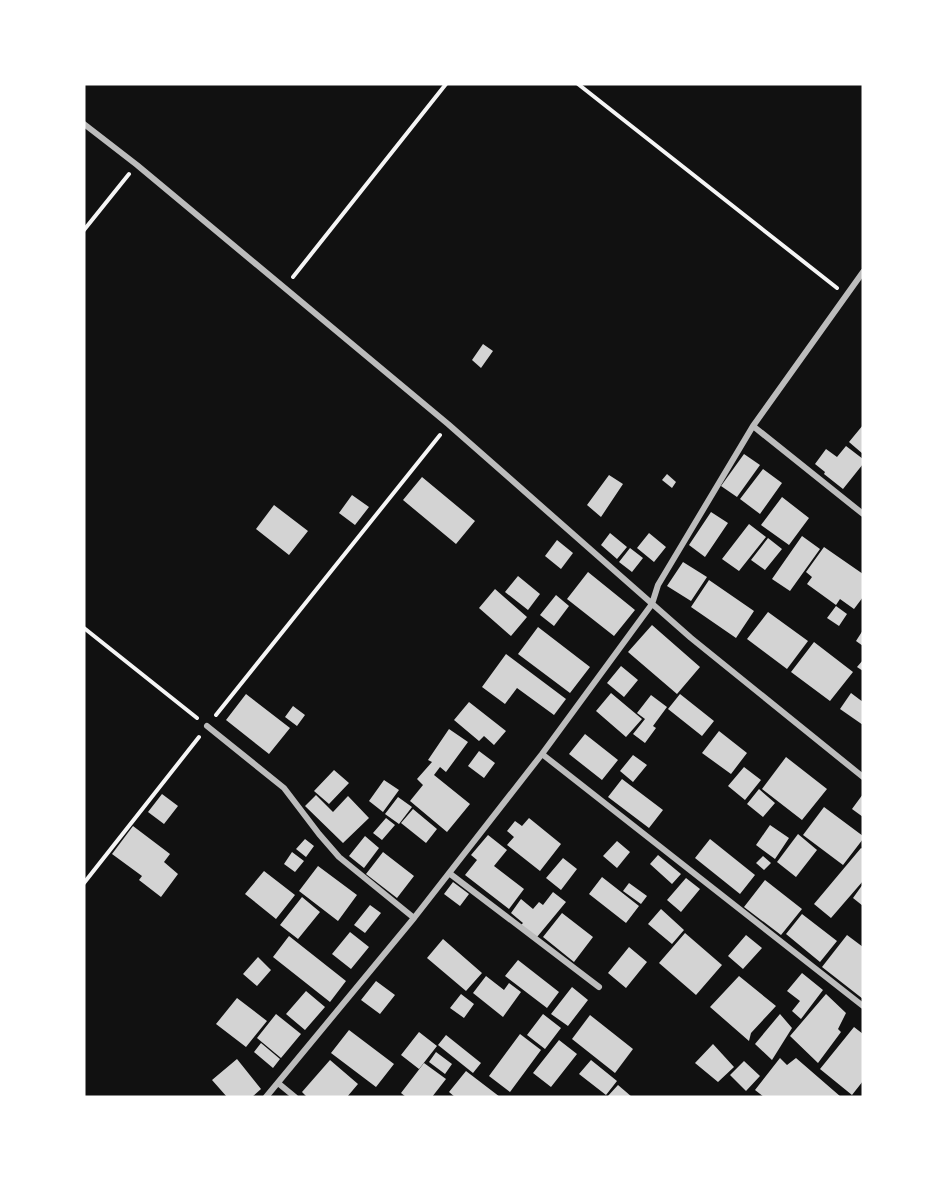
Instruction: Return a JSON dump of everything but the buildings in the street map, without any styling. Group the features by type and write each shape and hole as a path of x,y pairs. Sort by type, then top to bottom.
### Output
{"street":[{"path":"84,124 285,287 448,424 691,638 863,777"},
{"path":"266,1097 414,918 542,754 652,604 658,585 753,426 863,272"},
{"path":"753,426 863,514"},
{"path":"207,726 284,788 339,856 414,918"},
{"path":"542,754 863,1006"},
{"path":"449,873 599,987"},
{"path":"278,1083 295,1097"}],"path":[{"path":"285,287 446,84"},
{"path":"578,84 847,296"},
{"path":"84,230 136,165"},
{"path":"84,883 448,424"},
{"path":"84,628 207,726"}]}
